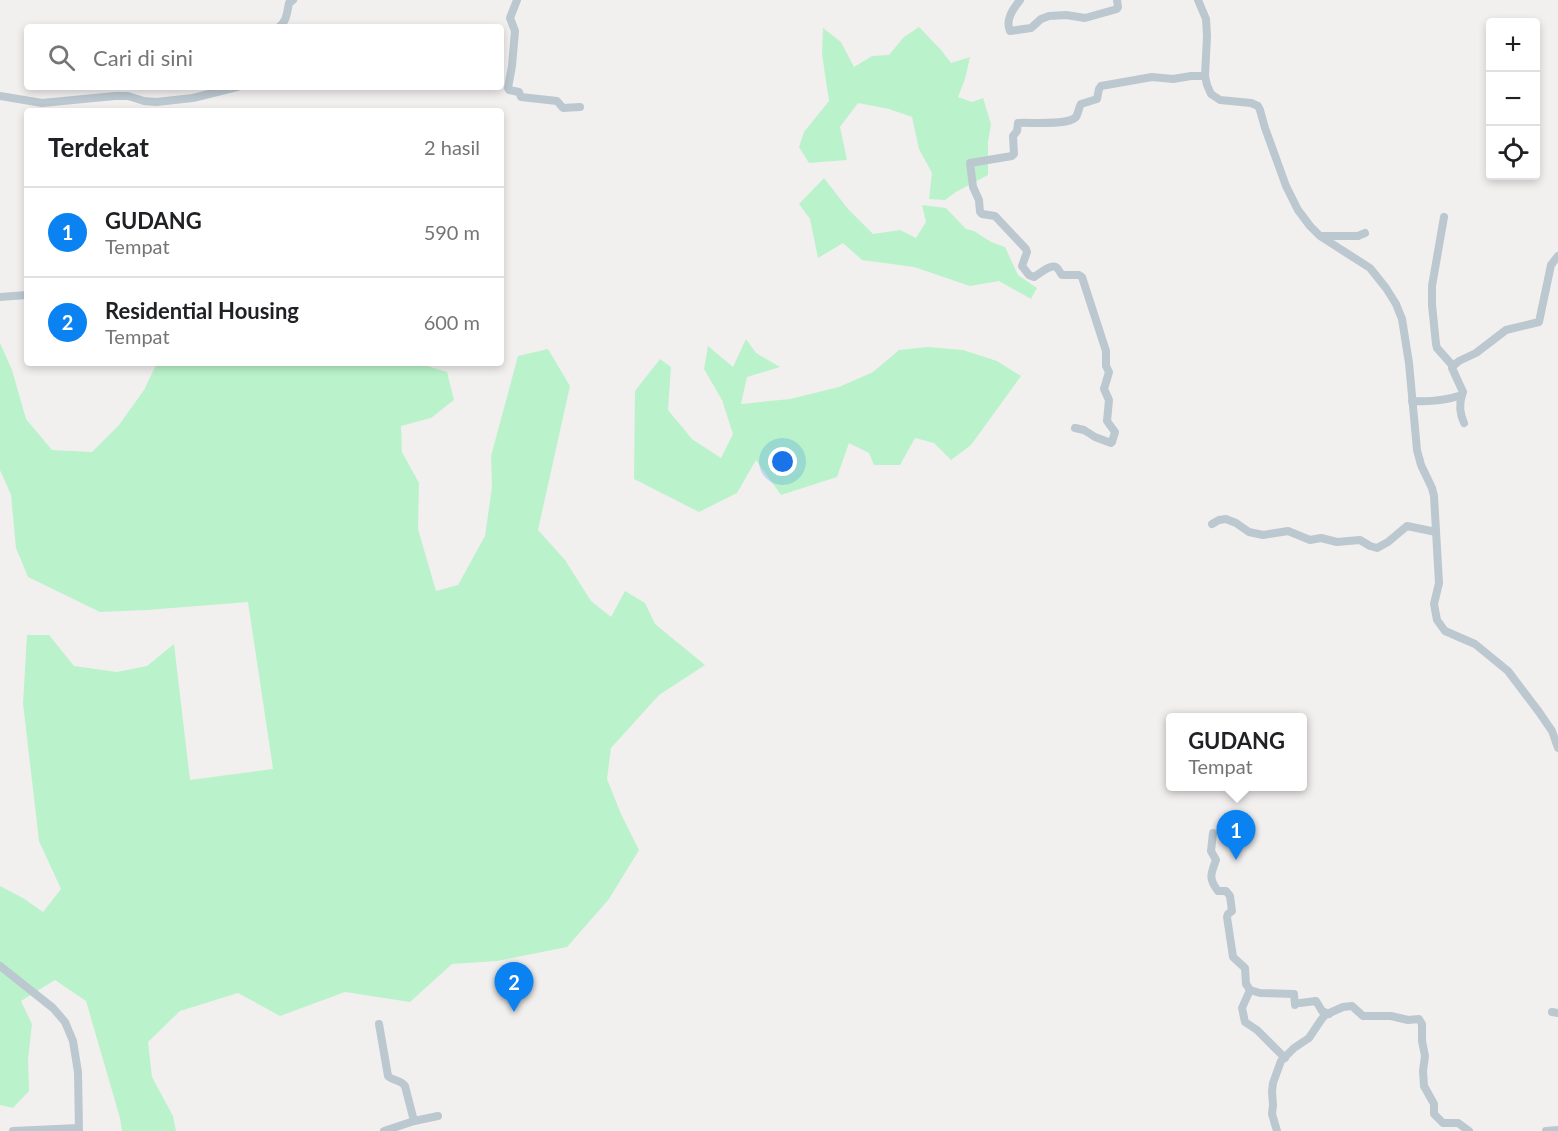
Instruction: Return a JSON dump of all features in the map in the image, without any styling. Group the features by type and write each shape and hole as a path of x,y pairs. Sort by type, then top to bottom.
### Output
{"street":[{"path":"517,0 510,18 515,32 509,90 518,92 520,97 557,101 563,108 580,107"},
{"path":"1020,0 1010,17 1008,27 1010,31 1031,28 1049,16 1066,15 1085,18 1117,9 1117,0"},
{"path":"1198,0 1206,19 1205,76 1211,94 1220,100 1251,103 1258,106 1286,186 1299,210 1320,236 1370,268 1386,288 1402,319 1409,363 1417,450 1432,488 1439,583 1434,604 1437,620 1445,631 1475,644 1508,671 1552,731 1558,748"},
{"path":"283,24 289,1"},
{"path":"1075,429 1084,430 1111,443 1115,432 1107,421 1109,400 1104,389 1108,372 1106,351 1082,277 1062,275 1058,268 1054,267 1034,277 1029,276 1022,266 1026,249 995,216 980,212 979,200 973,188 970,163 1012,156 1014,154 1013,136 1017,131 1018,123 1070,121 1076,117 1081,104 1097,99 1101,86 1152,78 1205,76"},
{"path":"190,90 192,98"},
{"path":"0,96 42,103 115,96 128,96 156,102 192,98 225,90"},
{"path":"1444,217 1432,286 1432,305 1437,348 1453,366 1462,392 1461,416 1464,423"},
{"path":"1320,236 1358,236 1365,233"},
{"path":"1453,366 1476,353 1506,330 1539,322 1551,265 1558,256"},
{"path":"0,297 24,295"},
{"path":"1412,401 1447,399 1462,395"},
{"path":"1212,524 1226,519 1236,522 1248,532 1263,535 1288,531 1313,540 1321,538 1336,542 1360,540 1377,548 1407,526 1436,532"},
{"path":"1213,832 1211,851 1216,860 1210,873 1212,882 1218,891 1226,891 1230,897 1232,911 1227,917 1233,957 1244,967 1246,984 1250,990 1260,993 1294,994 1298,1004 1316,1001 1322,1011 1329,1014"},
{"path":"0,966 53,1008 65,1022 73,1041 78,1071 78,1130 13,1131"},
{"path":"1250,990 1242,1008 1245,1022 1257,1030 1285,1058"},
{"path":"1277,1131 1272,1114 1272,1092 1278,1066 1294,1048 1309,1038 1321,1020 1343,1007 1352,1006 1363,1016 1391,1016 1421,1020 1426,1058 1423,1068 1424,1086 1434,1104 1434,1114 1443,1123 1458,1124 1469,1131"},
{"path":"379,1024 388,1076 405,1086 414,1121"},
{"path":"384,1131 438,1116"},
{"path":"1546,1131 1558,1130"}],"green space":[{"path":"919,27 951,63 970,57 958,97 972,102 983,98 991,124 988,142 988,175 945,200 929,199 932,173 919,149 912,117 889,109 858,103 840,127 847,160 809,163 799,147 804,132 829,101 822,54 823,28 841,42 854,67 872,56 889,55 904,37"},
{"path":"824,178 848,209 873,234 900,230 916,238 926,222 922,205 946,208 966,229 1005,247 1018,275 1037,288 1031,299 999,281 970,286 914,267 862,260 843,243 818,258 810,219 799,204"},
{"path":"746,339 756,353 780,367 747,377 741,404 790,399 839,387 873,372 899,350 928,347 963,350 997,361 1021,376 971,445 951,460 934,443 915,438 900,465 874,465 869,453 849,443 837,477 781,495 756,460 737,493 699,512 634,479 635,391 660,359 671,367 668,410 692,439 721,458 733,434 722,400 704,369 708,346 733,367"},
{"path":"0,343 12,370 26,419 52,450 92,452 119,425 144,390 156,366 427,366 447,372 454,400 431,418 401,426 402,452 419,483 418,529 436,591 458,585 485,536 492,487 491,456 518,356 548,349 570,386 538,530 565,560 591,601 611,617 625,591 645,603 655,624 705,665 659,695 611,748 607,779 639,850 609,899 567,947 497,961 452,964 410,1002 345,992 280,1016 238,993 180,1011 148,1042 152,1077 173,1116 176,1131 122,1131 86,1001 55,980 21,1001 32,1024 28,1059 29,1091 13,1108 0,1105 0,886 43,912 61,889 39,841 23,703 27,635 49,635 74,666 117,672 147,666 174,644 190,780 273,769 248,602 100,612 28,577 16,548 11,495 0,470"}],"place":[{"name":"GUDANG","path":"1236,860"},
{"name":"Residential Housing","path":"514,1012"}]}
